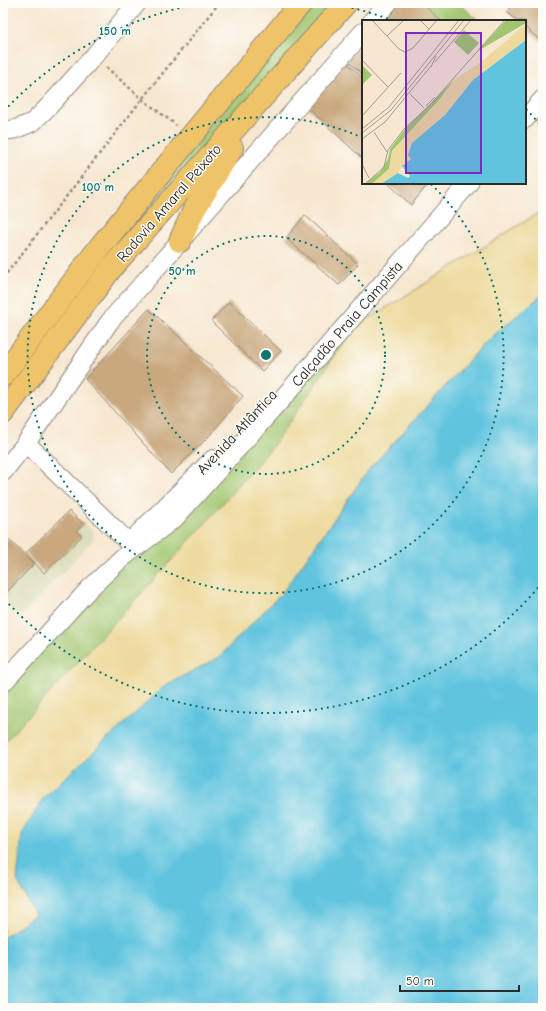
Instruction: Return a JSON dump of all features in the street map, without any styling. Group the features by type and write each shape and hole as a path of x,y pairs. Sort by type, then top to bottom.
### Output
{"highway":[{"name":"Rodovia Amaral Peixoto","path":"3,375 99,248 300,3"},
{"name":"Rodovia Amaral Peixoto","path":"3,413 113,266 346,3"},
{"path":"180,241 194,210 236,142 251,110"}],"street":[{"path":"3,130 16,129 33,122 94,56 137,3"},
{"path":"373,20 388,3"},
{"path":"3,472 26,443 110,321 138,287 362,33"},
{"path":"526,107 543,88"},
{"path":"526,118 543,99"},
{"name":"Avenida Atlântica","path":"3,669 221,451 456,184"},
{"name":"Calçadão Praia Campista","path":"3,683 90,588 122,558 175,518 282,399 468,184"},
{"path":"26,443 130,543"}],"path":[{"path":"3,278 142,99 219,3"},
{"path":"94,56 142,99 191,136"}],"shaded area":[{"path":"69,511 92,531 93,539 65,571 52,582 25,553"},
{"path":"6,538 52,583 20,617 3,602 3,541"}],"green space":[{"path":"310,3 336,3 149,210 33,354 29,350"},
{"path":"396,3 459,3 478,20 381,20"},
{"path":"354,328 303,407 247,479 3,744 3,683"}],"sand":[{"path":"543,210 543,294 489,339 370,468 283,592 218,658 166,685 35,915 3,938 3,744 202,527 273,446 354,328"}],"water":[{"path":"543,294 543,1008 8,1008 3,1002 3,938 35,915 17,880 22,834 44,797 166,685 218,658 283,592 370,468 489,339"}],"building":[{"path":"399,3 422,3 440,20 383,20"},
{"path":"515,3 543,3 543,43 526,28 526,20 517,20 507,12"},
{"path":"362,43 362,74 347,60"},
{"path":"344,60 362,77 362,158 305,105"},
{"path":"389,184 428,184 411,205"},
{"path":"305,215 358,264 339,285 286,238"},
{"path":"229,302 281,351 262,371 211,321"},
{"path":"149,309 243,396 208,437 171,474 85,379"},
{"path":"69,511 84,524 76,531 82,536 44,573 26,553"},
{"path":"6,537 34,564 3,596 3,540"}]}
